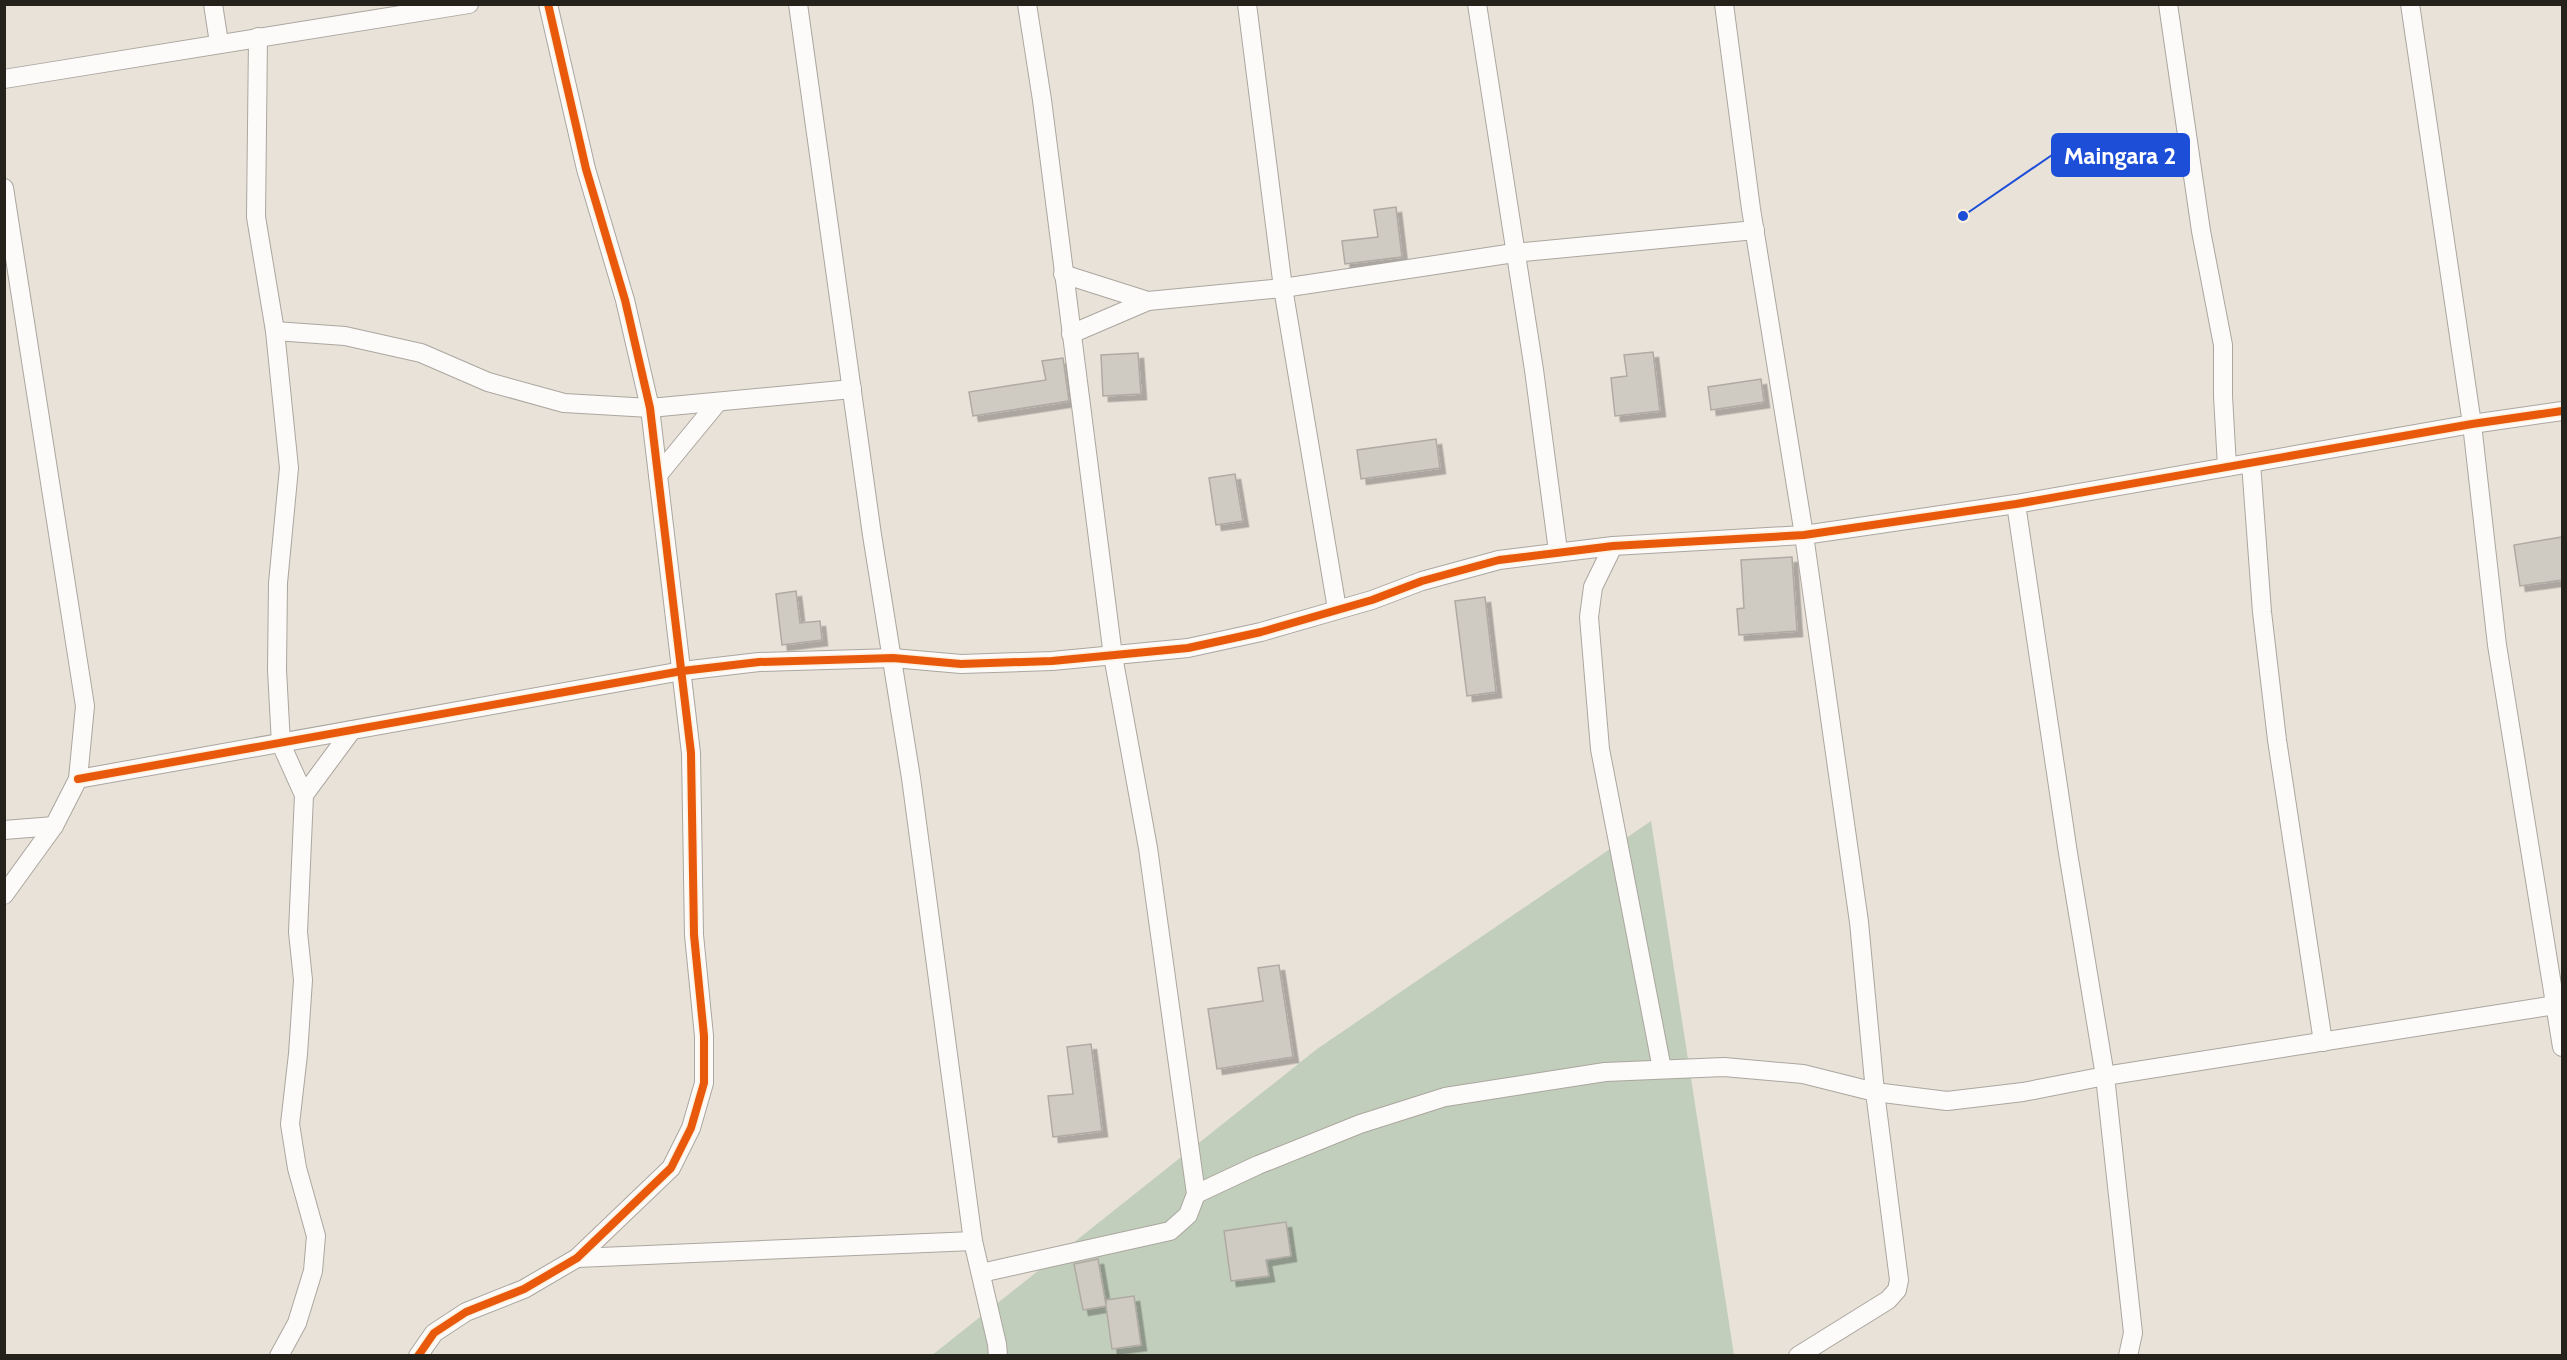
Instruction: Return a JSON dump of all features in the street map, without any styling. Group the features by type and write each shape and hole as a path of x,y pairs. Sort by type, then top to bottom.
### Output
{"street":[{"path":"213,4 219,43"},
{"path":"4,79 469,4"},
{"path":"418,1356 434,1333 466,1312 524,1289 577,1258 670,1168 691,1128 704,1083 704,1036 694,934 691,753 650,408 624,300 586,169 549,4"},
{"path":"798,4 872,535 893,658 974,1241 998,1356"},
{"path":"981,1273 1170,1231 1188,1215 1196,1194 1148,848 1113,656 1042,100 1027,4"},
{"path":"1247,4 1283,288 1337,609"},
{"path":"1477,4 1534,370 1558,551"},
{"path":"1724,4 1755,230 1804,535 1859,922 1875,1092 1899,1280 1897,1290 1888,1300 1798,1356"},
{"path":"2168,4 2201,231 2223,345 2227,467"},
{"path":"2409,4 2472,424 2497,645 2558,1005 2562,1047"},
{"path":"258,37 256,217 275,331 289,468 278,583 277,670 281,744 304,795 298,932 303,980 290,1124 297,1168 316,1236 313,1271 297,1323 279,1356"},
{"path":"4,188 85,706 78,779 54,826 4,895"},
{"path":"1071,334 1148,302 1283,288 1514,252 1755,230"},
{"path":"1063,274 1148,302"},
{"path":"275,331 345,336 421,353 488,382 564,402 650,408 852,390"},
{"path":"658,475 718,402"},
{"path":"78,779 682,671 759,662 893,658 961,664 1052,661 1188,648 1261,632 1372,600 1422,581 1477,566 1558,551 1804,535 2016,504 2472,424 2562,411"},
{"path":"2251,463 2262,612 2276,728 2323,1042"},
{"path":"2016,504 2066,841 2105,1076 2133,1333 2128,1356"},
{"path":"1613,546 1593,587 1588,617 1600,749 1662,1070"},
{"path":"304,795 352,730"},
{"path":"4,830 54,826"},
{"path":"1196,1194 1258,1165 1360,1124 1445,1097 1605,1072 1724,1066 1803,1074 1875,1092 1947,1101 2023,1092 2105,1076 2558,1005"},
{"path":"577,1258 974,1241"}],"green space":[{"path":"1651,821 1734,1355 931,1356 1317,1049"}],"building":[{"path":"1396,207 1402,257 1345,264 1342,241 1378,237 1374,210"},
{"path":"1653,352 1660,411 1615,416 1611,378 1627,376 1624,355"},
{"path":"1138,353 1141,394 1103,396 1101,355"},
{"path":"1063,358 1069,401 973,416 969,392 1046,380 1042,361"},
{"path":"1761,379 1764,402 1711,410 1708,387"},
{"path":"1436,439 1440,468 1361,479 1357,450"},
{"path":"1235,474 1243,521 1216,525 1209,478"},
{"path":"2562,537 2562,580 2520,586 2514,545"},
{"path":"1792,557 1797,631 1739,635 1737,609 1744,608 1741,560"},
{"path":"796,591 800,623 820,621 822,640 782,645 776,594"},
{"path":"1485,597 1496,692 1467,696 1455,601"},
{"path":"1279,965 1293,1057 1217,1069 1208,1009 1263,1001 1258,968"},
{"path":"1091,1044 1102,1131 1053,1137 1048,1096 1073,1094 1067,1047"},
{"path":"1286,1222 1291,1256 1266,1260 1269,1276 1231,1281 1224,1231"},
{"path":"1098,1259 1106,1305 1106,1300 1134,1296 1141,1345 1112,1349 1106,1306 1083,1310 1074,1264"}],"cycle path":[{"path":"418,1356 434,1333 466,1312 524,1289 577,1258 671,1168 691,1128 704,1083 704,1036 694,935 691,753 650,408 625,300 586,169 548,4"},
{"path":"78,779 682,671 759,662 893,658 961,664 1052,661 1188,648 1261,632 1372,600 1422,581 1499,560 1613,546 1804,535 2016,504 2472,424 2562,411"}],"place":[{"name":"Maingara 2","path":"1963,216"}]}
